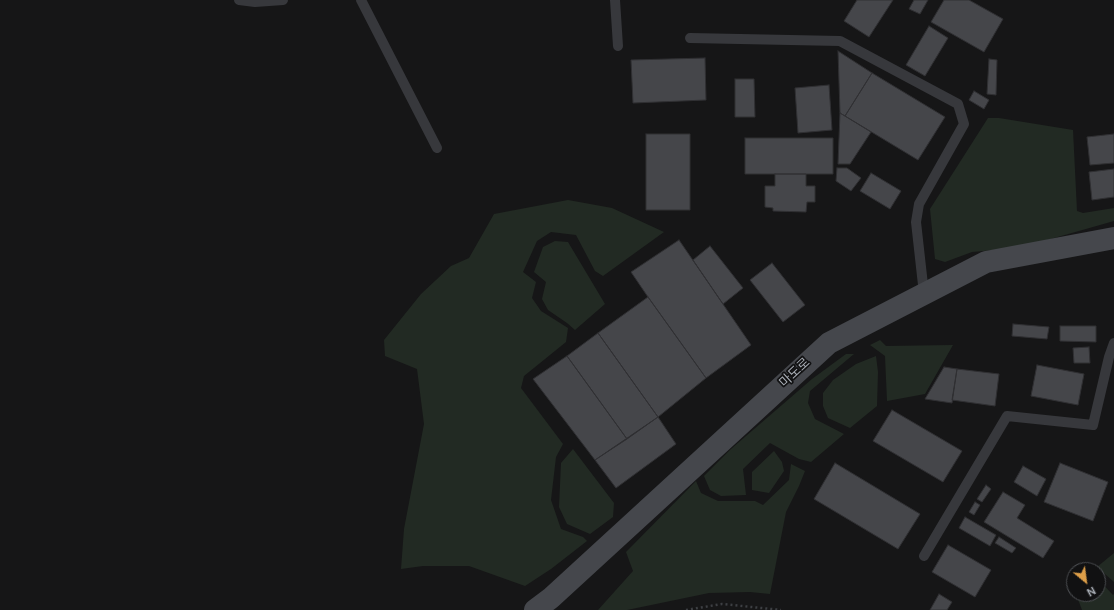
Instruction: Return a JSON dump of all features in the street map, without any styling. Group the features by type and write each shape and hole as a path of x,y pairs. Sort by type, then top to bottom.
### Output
{"main road":[{"name":"마도로","path":"535,610 551,598 829,343 986,262 1114,238"}],"lane":[{"path":"239,0 255,2 283,0"},
{"path":"361,0 437,148"},
{"path":"615,0 618,46"},
{"path":"690,38 840,41 958,104 964,124 919,204 916,222 924,294"},
{"path":"924,556 1007,416 1093,425 1109,357 1114,343"}],"path":[{"path":"686,610 722,604 781,610"}],"shaded area":[{"path":"988,118 999,118 1073,130 1077,211 1083,213 1114,208 1114,221 1019,248 972,252 945,262 935,259 930,209"},
{"path":"568,200 612,208 664,232 603,276 595,271 576,235 551,232 537,241 523,272 536,282 532,298 541,311 568,328 566,342 524,376 521,388 563,444 556,457 551,500 561,529 583,537 587,541 551,569 525,586 469,566 423,566 401,569 404,529 424,424 417,369 385,356 384,340 421,294 451,266 469,258 494,214"},
{"path":"555,241 568,242 605,304 575,330 548,310 542,299 546,282 534,272 543,247"},
{"path":"880,340 886,346 953,345 925,394 887,401 885,356 870,345"},
{"path":"846,354 854,354 810,391 808,403 815,419 844,434 811,462 799,459 770,443 743,469 746,495 721,496 710,490 704,476 731,449 812,379"},
{"path":"876,356 878,372 877,406 850,428 828,418 823,406 823,393 833,380 856,364"},
{"path":"573,449 614,503 613,517 590,534 567,524 559,507 561,463"},
{"path":"774,451 782,462 784,471 769,493 752,490 752,472"},
{"path":"791,464 805,471 786,512 770,594 750,592 709,593 627,610 598,610 633,571 626,552 696,481 701,493 718,501 755,501 763,505 789,480"},
{"path":"1114,553 1114,582 1106,575 1106,562 1103,562"},
{"path":"1106,588 1113,595 1114,594 1114,610 1082,610 1079,602 1106,602"}],"building":[{"path":"857,0 893,0 869,37 844,21"},
{"path":"914,0 928,0 920,14 909,9"},
{"path":"944,0 969,0 1003,19 984,52 931,22"},
{"path":"929,26 948,38 925,76 906,65"},
{"path":"838,51 872,73 845,116 840,113"},
{"path":"705,58 706,100 633,103 631,60"},
{"path":"989,59 997,60 996,95 987,94"},
{"path":"872,73 945,117 918,160 845,116"},
{"path":"735,79 754,79 755,117 735,117"},
{"path":"829,85 832,130 798,133 795,88"},
{"path":"974,91 989,100 984,109 969,100"},
{"path":"840,113 871,132 850,164 838,164"},
{"path":"646,134 690,134 690,210 646,210"},
{"path":"1114,134 1114,163 1090,165 1087,137"},
{"path":"745,138 833,138 833,174 745,174"},
{"path":"837,168 847,168 861,178 851,191 836,181"},
{"path":"1114,169 1114,197 1092,200 1089,172"},
{"path":"871,173 901,191 890,209 860,191"},
{"path":"775,174 806,174 806,186 815,186 815,202 807,202 806,212 773,211 773,208 765,207 765,186 775,186"},
{"path":"679,240 751,345 706,378 631,272"},
{"path":"710,246 743,288 723,304 693,260"},
{"path":"772,263 805,305 783,322 750,280"},
{"path":"648,297 706,378 658,417 598,333"},
{"path":"1013,324 1049,327 1047,339 1012,336"},
{"path":"1060,326 1096,326 1096,342 1060,341"},
{"path":"598,333 658,417 627,439 567,356"},
{"path":"1089,347 1090,363 1074,363 1073,348"},
{"path":"567,356 627,439 595,460 533,379"},
{"path":"1037,365 1084,374 1078,405 1031,396"},
{"path":"944,367 957,369 952,403 925,399"},
{"path":"957,369 999,374 995,406 952,400"},
{"path":"892,410 962,451 943,482 873,441"},
{"path":"658,417 676,444 616,488 595,460"},
{"path":"835,463 920,514 898,549 814,499"},
{"path":"1060,463 1108,482 1093,521 1044,502"},
{"path":"1023,466 1046,479 1037,496 1014,482"},
{"path":"986,485 991,489 982,502 977,499"},
{"path":"1003,492 1025,505 1017,518 1054,541 1043,558 984,522"},
{"path":"975,502 980,505 974,515 969,512"},
{"path":"965,517 996,535 990,546 959,528"},
{"path":"999,537 1016,548 1012,553 995,543"},
{"path":"948,545 991,570 975,597 932,572"},
{"path":"939,594 952,602 947,610 930,610"}]}
